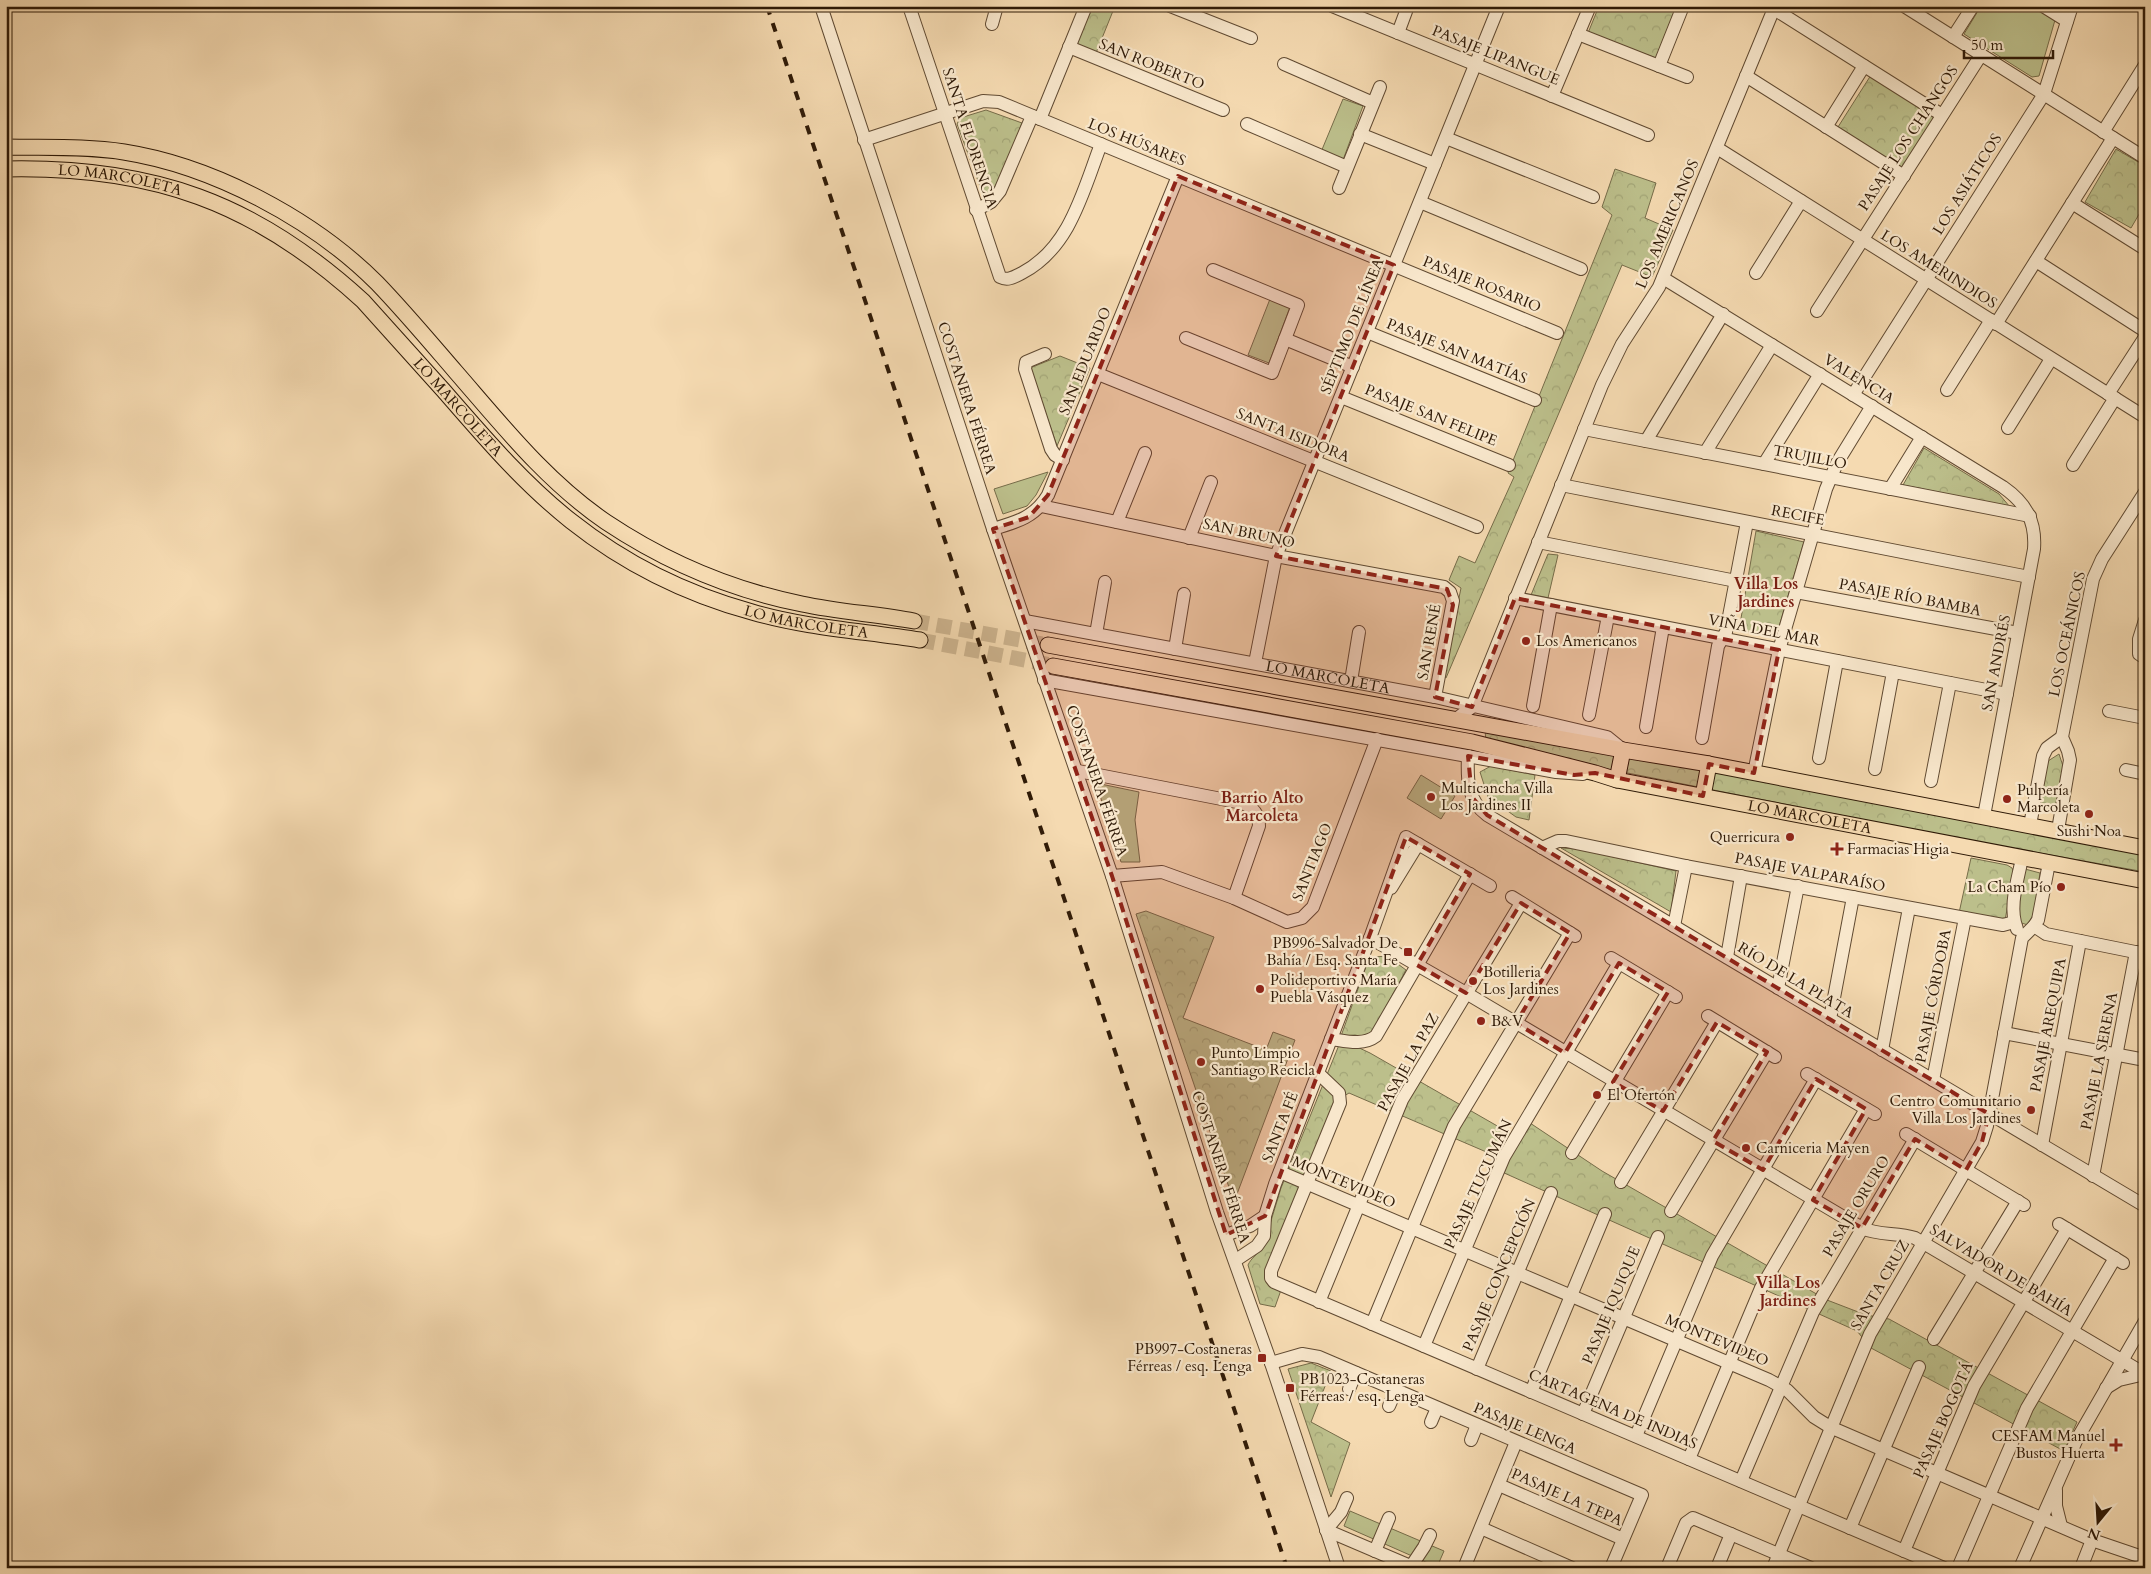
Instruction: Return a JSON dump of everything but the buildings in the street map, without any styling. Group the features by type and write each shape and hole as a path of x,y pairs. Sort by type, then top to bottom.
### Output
{"main road":[{"name":"LO MARCOLETA","path":"6,147 84,148 123,152 160,159 216,179 269,205 330,244 376,283 514,439 556,483 605,521 657,553 714,579 774,598 804,605 914,621"},
{"name":"LO MARCOLETA","path":"6,169 63,169 122,175 168,186 238,212 284,239 325,268 363,301 484,437 548,501 595,539 647,570 698,594 752,613 808,624 920,640"},
{"path":"391,332 404,328 411,321"},
{"path":"412,355 421,347 432,345"},
{"name":"LO MARCOLETA","path":"1048,644 1623,750 1709,764 2145,848"},
{"name":"LO MARCOLETA","path":"1053,666 1462,740 1617,780 2145,881"},
{"path":"1617,780 1623,750"},
{"path":"1703,796 1709,764"}],"street":[{"name":"COSTANERA FÉRREA","path":"821,6 993,529 1044,680 1078,772 1216,1212 1236,1260 1339,1568"},
{"name":"SANTA FLORENCIA","path":"909,6 997,271 1003,278 1013,278 1035,265 1060,240 1073,218 1101,144"},
{"path":"992,24 997,6"},
{"path":"976,210 991,202 1000,191 1069,47 1086,6"},
{"path":"1170,6 1251,38"},
{"name":"PASAJE LIPANGUE","path":"1332,6 1648,135"},
{"path":"1398,33 1408,6"},
{"name":"SÉPTIMO DE LÍNEA","path":"1254,663 1276,556 1499,6"},
{"path":"1552,96 1590,6"},
{"path":"1659,66 1684,6"},
{"path":"1904,6 2145,158"},
{"path":"1953,37 1973,6"},
{"path":"2043,6 2067,21"},
{"name":"LOS ASIÁTICOS","path":"1853,394 2044,94 2072,6"},
{"path":"1774,8 1942,115"},
{"name":"LOS AMERICANOS","path":"1472,707 1614,358 1655,296 1774,8"},
{"path":"1578,34 1687,77"},
{"name":"SAN ROBERTO","path":"1069,47 1223,110"},
{"name":"PASAJE LOS CHANGOS","path":"1817,311 1981,55"},
{"path":"1284,64 1373,103"},
{"path":"1947,390 2036,261 2072,203 2145,65"},
{"path":"1826,127 1864,66"},
{"path":"1746,76 1904,176"},
{"path":"1339,188 1380,87"},
{"name":"LOS HÚSARES","path":"864,140 983,101 993,101 1394,264"},
{"path":"1247,124 1347,166"},
{"path":"1360,134 1435,164"},
{"path":"1446,138 1593,197"},
{"name":"LOS AMERINDIOS","path":"1717,148 2145,417"},
{"name":"SAN EDUARDO","path":"993,529 1022,521 1041,506 1048,495 1178,176"},
{"path":"1756,273 1801,201"},
{"path":"1420,202 1581,269"},
{"path":"2072,203 2145,249"},
{"path":"2036,261 2145,331"},
{"name":"PASAJE ROSARIO","path":"1394,264 1408,272 1557,333"},
{"path":"1186,338 1272,373 1298,305 1213,270"},
{"name":"VALENCIA","path":"1663,278 2011,493 2025,507 2030,516"},
{"path":"1646,441 1723,314"},
{"name":"PASAJE SAN MATÍAS","path":"1367,332 1535,400"},
{"path":"2073,465 2145,337"},
{"path":"1285,340 1353,367"},
{"path":"1706,453 1772,345"},
{"path":"1045,354 1028,361 1025,364 1025,369 1051,449 1062,460"},
{"path":"2008,428 2052,359"},
{"name":"SANTA ISIDORA","path":"1098,374 1477,527"},
{"path":"1764,464 1820,374"},
{"name":"PASAJE SAN FELIPE","path":"1341,397 1509,464"},
{"path":"1754,773 1779,650 1830,477 1872,406"},
{"name":"TRUJILLO","path":"1584,429 2030,516"},
{"path":"1890,488 1922,437"},
{"path":"1117,522 1145,452"},
{"path":"1189,538 1211,482"},
{"name":"RECIFE","path":"1561,485 2029,577"},
{"name":"LOS OCEÁNICOS","path":"2058,830 2070,760 2062,736 2093,579 2102,559 2145,492"},
{"name":"SAN BRUNO","path":"1041,506 1276,556 1440,586 1450,592"},
{"name":"SAN ANDRÉS","path":"1984,816 2035,539 2030,516"},
{"path":"1702,738 1718,646 1726,632 1748,522"},
{"path":"1538,542 1736,581"},
{"path":"1096,634 1105,582"},
{"name":"SAN RENÉ","path":"1435,697 1453,605 1450,592"},
{"name":"PASAJE RÍO BAMBA","path":"1796,592 2018,634"},
{"path":"1175,649 1184,594"},
{"name":"VIÑA DEL MAR","path":"1515,598 2007,694"},
{"path":"1534,706 1551,605"},
{"path":"1589,716 1608,616"},
{"path":"2142,656 2139,639 2145,620"},
{"name":"LO MARCOLETA","path":"1025,621 1435,697 1472,707 1572,728 1607,738 1623,750"},
{"path":"1646,727 1663,627"},
{"path":"1351,681 1359,632"},
{"path":"1819,758 1837,661"},
{"path":"1875,769 1893,672"},
{"name":"LO MARCOLETA","path":"1044,680 1565,773 1595,773"},
{"path":"1931,781 1950,683"},
{"path":"1456,719 1472,707"},
{"path":"2109,711 2145,718"},
{"path":"2030,825 2043,756 2047,748 2062,736"},
{"name":"SANTIAGO","path":"1112,876 1162,872 1234,898 1287,922 1302,918 1310,912 1377,739"},
{"name":"RÍO DE LA PLATA","path":"1468,756 1468,785 1477,807 1487,815 1989,1114 2144,1204"},
{"path":"2126,770 2145,774"},
{"path":"1078,772 1242,803 1252,808 1258,817 1259,826 1234,898"},
{"path":"1386,894 1406,837 1490,886"},
{"name":"PASAJE VALPARAÍSO","path":"1542,848 1558,841 1566,840 1686,866 1908,908 2003,925 2014,922"},
{"path":"1386,894 1401,875 1418,844"},
{"path":"2022,858 2014,906 2014,922 2022,938 2034,926 2040,913 2049,863"},
{"path":"1674,926 1686,866"},
{"path":"1331,1039 1361,1042 1369,1041 1376,1036 1470,874"},
{"path":"1726,957 1741,876"},
{"path":"1778,988 1798,886"},
{"name":"SANTA FÉ","path":"1236,1260 1260,1242 1265,1231 1265,1216 1280,1172 1386,894"},
{"path":"1830,1019 1853,897"},
{"name":"PASAJE LA PAZ","path":"1319,1302 1399,1106 1466,993 1516,900 1572,935 1516,1023"},
{"path":"1882,1050 1908,908"},
{"name":"PASAJE CÓRDOBA","path":"1933,1080 1965,918"},
{"path":"2034,926 2046,934 2140,953"},
{"name":"SALVADOR DE BAHÍA","path":"1370,938 1862,1228 1875,1233 1909,1236 1923,1242 2145,1374"},
{"name":"SANTA CRUZ","path":"1773,1568 1797,1505 1870,1334 1982,1142 2022,938"},
{"name":"PASAJE AREQUIPA","path":"2042,1145 2080,941"},
{"name":"PASAJE LA SERENA","path":"2094,1176 2116,1054 2140,953"},
{"name":"PASAJE TUCUMÁN","path":"1424,1346 1504,1157 1565,1053 1615,960 1672,994 1613,1082"},
{"path":"1621,1182 1663,1112 1712,1019 1771,1054 1713,1141 1671,1211"},
{"path":"1372,1324 1454,1126 1516,1023"},
{"path":"2004,1033 2145,1060"},
{"path":"1307,1183 1341,1100 1339,1094 1318,1073"},
{"path":"1636,1436 1712,1256 1762,1170 1812,1077 1871,1112 1813,1200 1761,1288 1689,1459"},
{"path":"1572,1153 1613,1082"},
{"name":"PASAJE ORURO","path":"1741,1481 1813,1312 1862,1228 1910,1137 1966,1170"},
{"path":"1934,1339 1974,1272 2022,1203 1966,1170"},
{"name":"MONTEVIDEO","path":"1280,1172 1781,1386 1793,1395 1817,1420 1830,1427 2092,1540 2145,1558"},
{"name":"CARTAGENA DE INDIAS","path":"1307,1183 1271,1271 1271,1278 1276,1283 1944,1568"},
{"name":"PASAJE CONCEPCIÓN","path":"1477,1369 1551,1193"},
{"path":"1531,1392 1604,1214"},
{"path":"1226,1235 1250,1226 1265,1216"},
{"name":"PASAJE BOGOTÁ","path":"1904,1551 1974,1386 2063,1226 2119,1260 2072,1331"},
{"name":"PASAJE IQUIQUE","path":"1583,1414 1658,1237"},
{"path":"2020,1568 2076,1441 2145,1321"},
{"path":"1958,1568 2027,1408 2072,1331"},
{"name":"PASAJE LENGA","path":"1271,1363 1306,1354 1319,1357 1642,1495 1623,1539"},
{"path":"1850,1528 1919,1367"},
{"path":"1350,1389 1356,1373"},
{"path":"2106,1388 2119,1380 2145,1374"},
{"path":"1389,1406 1396,1390"},
{"path":"1431,1422 1438,1408"},
{"path":"1471,1440 1477,1425"},
{"path":"1464,1568 1516,1442"},
{"name":"PASAJE LA TEPA","path":"1498,1485 1623,1539"},
{"path":"2056,1490 2056,1506 2061,1526"},
{"path":"1347,1498 1341,1512 1326,1530 1412,1567 1430,1535"},
{"path":"1375,1551 1389,1518"},
{"path":"1667,1568 1686,1523 1690,1519 1695,1519 1811,1568"},
{"path":"1481,1528 1572,1568"},
{"path":"1716,1568 1731,1534"},
{"path":"1611,1568 1623,1539"},
{"path":"2081,1568 2092,1540"},
{"name":"MONTEVIDEO","path":"2131,1552 2145,1552"}],"highlighted area":[{"path":"1178,176 1394,265 1276,556 1447,589 1453,605 1435,697 1472,707 1515,598 1779,650 1754,773 1709,764 1703,796 1595,773 1574,775 1468,756 1472,797 1487,815 1989,1114 1982,1142 1966,1170 1915,1139 1862,1228 1813,1200 1866,1109 1816,1079 1763,1170 1713,1141 1767,1052 1717,1022 1663,1111 1613,1082 1668,992 1619,963 1565,1053 1516,1023 1570,933 1521,903 1466,993 1417,965 1470,874 1406,837 1265,1216 1226,1235 1112,876 993,529 1029,517 1048,495"}],"green space":[{"path":"1092,6 1115,6 1096,53 1076,45"},
{"path":"1599,6 1678,6 1656,58 1588,33"},
{"path":"1981,6 2035,6 2055,20 2039,76 2032,77 1964,34"},
{"path":"1871,75 1936,116 1902,168 1838,127"},
{"path":"1343,99 1363,106 1343,160 1321,152"},
{"path":"986,110 1022,123 997,184 984,197 957,124 960,118"},
{"path":"2116,149 2145,166 2145,204 2131,228 2085,202"},
{"path":"1615,169 1656,183 1645,218 1673,230 1652,277 1622,265 1446,678 1443,676 1461,588 1449,580 1459,556 1475,563 1514,477 1508,473 1612,215 1602,207"},
{"path":"1270,299 1290,307 1269,363 1248,355"},
{"path":"1060,356 1090,368 1057,446 1030,368"},
{"path":"1924,448 1999,494 2010,507 1903,485"},
{"path":"1048,472 1036,495 1027,506 1003,514 994,489"},
{"path":"1756,531 1804,542 1776,637 1739,630"},
{"path":"1548,554 1558,555 1548,598 1531,595"},
{"path":"1485,728 2145,852 2145,872 1946,836 1486,745"},
{"path":"2059,754 2063,766 2055,810 2039,808 2048,761"},
{"path":"1491,766 1535,775 1529,820 1516,817 1488,797 1480,772"},
{"name":"Multicancha Villa Los Jardines II","path":"1421,775 1455,796 1441,819 1407,798"},
{"path":"1096,783 1139,792 1135,820 1140,862 1121,862"},
{"path":"1561,848 1578,849 1676,871 1671,912"},
{"path":"1971,858 2007,865 2012,868 2014,873 2005,920 1959,913"},
{"path":"2025,869 2040,873 2034,913 2028,925 2018,922 2016,910"},
{"path":"1146,911 1214,937 1183,1018 1266,1050 1273,1032 1295,1040 1234,1202 1136,914"},
{"path":"1387,956 1406,970 1369,1038 1355,1035 1341,1036 1367,964 1374,957"},
{"path":"1339,1045 1353,1045 1370,1053 1520,1139 1530,1123 1602,1171 1827,1300 1866,1315 1889,1319 2077,1422 2064,1451 1871,1348 1857,1331 1502,1172 1505,1160 1349,1093 1336,1101 1266,1279 1281,1290 1275,1307 1260,1304 1248,1265 1263,1247 1281,1188"},
{"path":"1311,1363 1331,1371 1311,1422 1350,1443 1331,1497 1288,1369"},
{"path":"1350,1511 1444,1551 1437,1567 1344,1526"}],"tunnel":[{"path":"914,621 1048,645"},
{"path":"920,640 1051,665"}],"railway":[{"path":"767,6 1287,1568"}],"place":[{"name":"Los Americanos","path":"1526,641"},
{"name":"Multicancha Villa Los Jardines II","path":"1431,797"},
{"name":"Pulpería Marcoleta","path":"2007,799"},
{"name":"Sushi Noa","path":"2089,814"},
{"name":"Querricura","path":"1790,837"},
{"name":"Farmacias Higia","path":"1837,849"},
{"name":"La Cham Pío","path":"2061,887"},
{"name":"PB996-Salvador De Bahía / Esq. Santa Fe","path":"1408,952"},
{"name":"Botilleria Los Jardines","path":"1473,981"},
{"name":"Polideportivo María Puebla Vásquez","path":"1260,989"},
{"name":"B&V","path":"1481,1021"},
{"name":"Punto Limpio Santiago Recicla","path":"1201,1062"},
{"name":"El Ofertón","path":"1597,1095"},
{"name":"Centro Comunitario Villa Los Jardines","path":"2031,1110"},
{"name":"Carniceria Mayen","path":"1746,1148"},
{"name":"PB997-Costaneras Férreas / esq. Lenga","path":"1262,1358"},
{"name":"PB1023-Costaneras Férreas / esq. Lenga","path":"1290,1388"},
{"name":"CESFAM Manuel Bustos Huerta","path":"2116,1445"}],"district":[{"name":"Villa Los Jardines","path":"1766,592"},
{"name":"Barrio Alto Marcoleta","path":"1262,806"},
{"name":"Villa Los Jardines","path":"1788,1291"}]}
